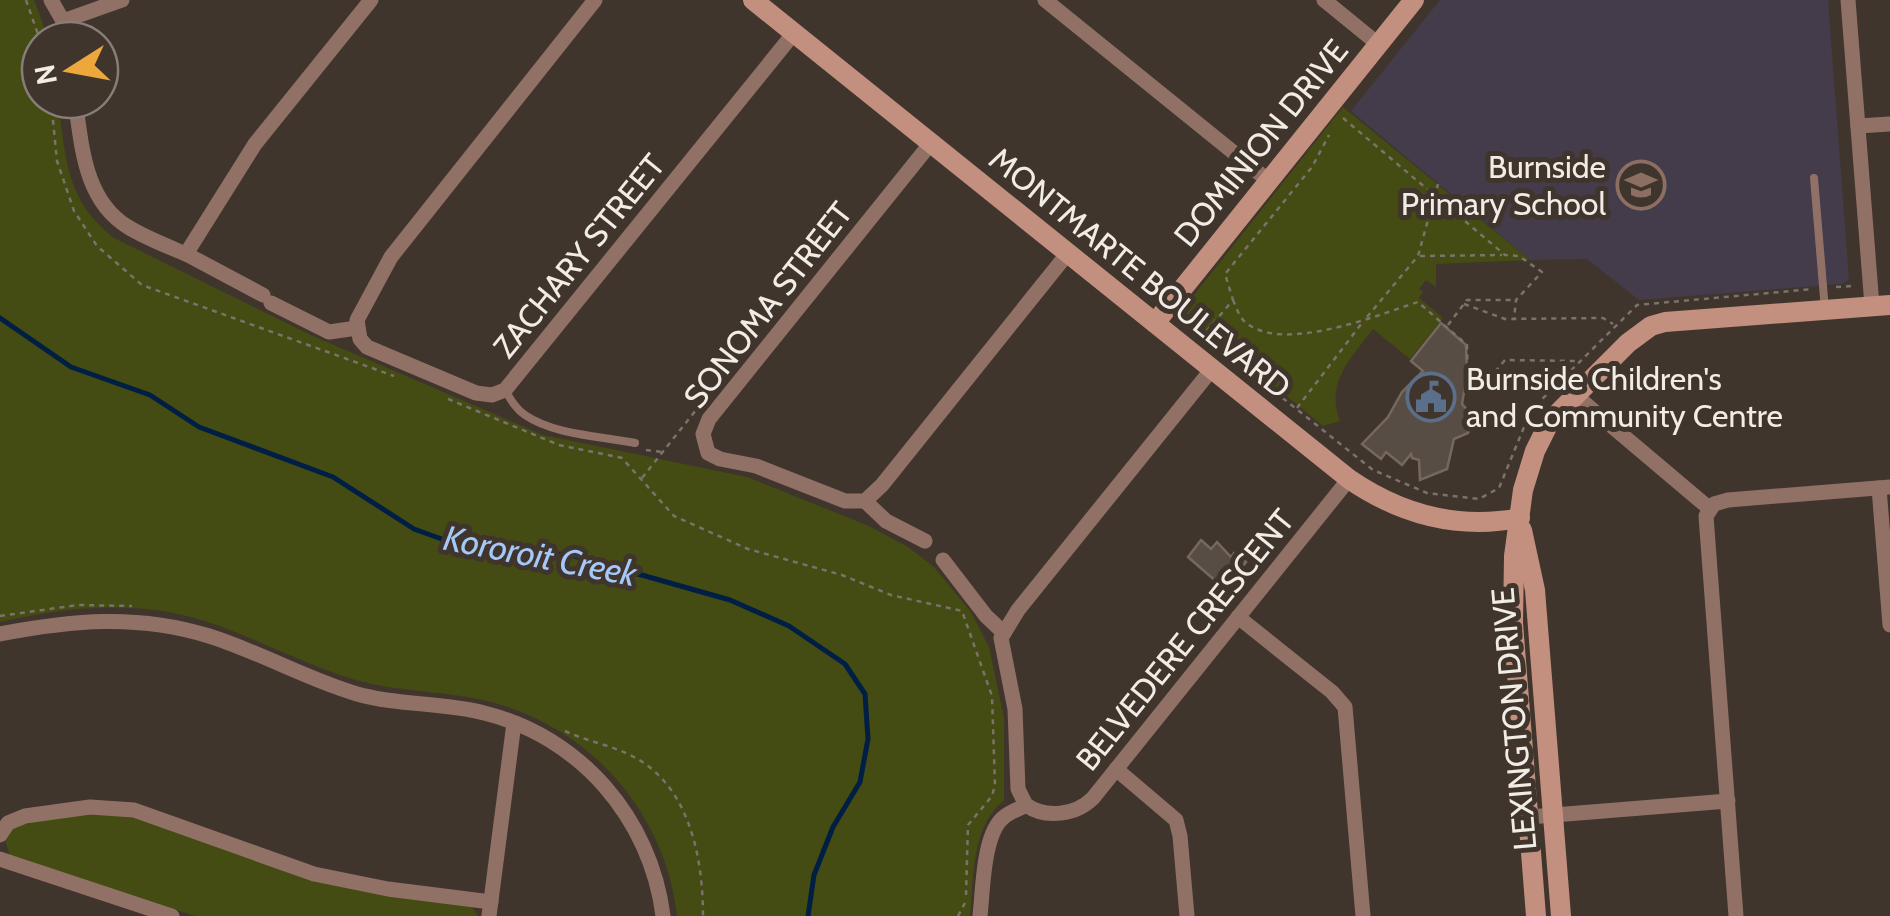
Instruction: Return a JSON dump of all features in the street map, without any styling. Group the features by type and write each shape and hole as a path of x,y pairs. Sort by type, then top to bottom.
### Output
{"street":[{"path":"66,20 122,0"},
{"path":"186,254 256,144 371,0"},
{"path":"78,120 85,164 100,200 126,226 186,254 328,332 357,328 360,313 398,246 595,0"},
{"name":"MONTMARTE BOULEVARD","path":"753,0 1068,253 1197,343 1212,368 1349,479 1383,500 1421,515 1479,522 1520,518"},
{"path":"1045,0 1270,182"},
{"path":"1324,0 1378,44"},
{"name":"DOMINION DRIVE","path":"1162,315 1414,0"},
{"path":"1848,0 1877,298"},
{"name":"ZACHARY STREET","path":"357,328 368,348 443,380 486,396 505,390 794,33"},
{"path":"1858,126 1890,124"},
{"name":"SONOMA STREET","path":"864,501 845,501 746,463 714,457 705,448 703,434 715,411 931,143"},
{"path":"925,541 886,521 864,501 882,485 1068,253"},
{"name":"LEXINGTON DRIVE","path":"1536,916 1514,623 1514,556 1528,469 1550,421 1651,326 1824,299 1877,298"},
{"path":"980,916 989,842 995,827 1005,816 1026,806 1018,789 1016,709 1001,642 1004,632 1212,368"},
{"path":"1574,395 1710,509"},
{"name":"BELVEDERE CRESCENT","path":"1026,806 1044,813 1080,809 1093,798 1349,479"},
{"path":"1736,916 1706,524 1710,509 1728,500 1885,487 1890,626"},
{"name":"LEXINGTON DRIVE","path":"1520,518 1535,590 1561,916"},
{"path":"943,560 986,616 1004,632"},
{"path":"1238,617 1332,692 1345,707 1362,916"},
{"path":"0,634 94,619 151,623 211,636 360,695 483,712 514,723 558,745 579,761 624,810 652,866 664,916"},
{"path":"0,836 8,823 25,816 90,807 134,810 314,874 490,909 514,723"},
{"path":"1116,769 1176,820 1187,916"},
{"path":"1529,816 1728,801"},
{"path":"0,859 172,916"}],"lane":[{"path":"1814,178 1824,299"},
{"path":"505,390 528,418 634,443"}],"path":[{"path":"1505,255 1342,117 1312,167 1225,274 1242,319 1274,333 1322,330 1418,302 1467,344 1468,390 1483,386 1505,360 1579,361"},
{"path":"53,120 57,161 74,211 97,246 142,284 397,378"},
{"path":"1296,409 1418,256 1438,184"},
{"path":"1418,256 1520,256 1542,272 1516,300 1514,319"},
{"path":"1162,315 1296,409 1373,470 1407,487 1446,497 1486,498 1504,480 1513,448 1531,410 1641,303 1877,298"},
{"path":"1197,343 1233,300"},
{"path":"1447,326 1467,300 1516,300"},
{"path":"1464,304 1514,319 1602,318 1615,326"},
{"path":"447,398 560,445 622,458 674,516 748,549 842,575 890,596 962,611 992,696 995,784 992,796 968,825 965,903 958,916"},
{"path":"641,479 696,410"},
{"path":"634,443 638,450 662,452"}],"shaded area":[{"name":"Burnside Primary School","path":"1440,0 1828,0 1849,280 1841,284 1639,300 1587,259 1530,260 1351,111"}],"green space":[{"path":"0,0 34,0 42,20 20,20 20,120 61,120 66,159 77,192 98,223 114,238 313,336 543,435 747,477 869,526 908,547 934,567 971,612 989,647 1004,718 1004,800 993,811 980,838 970,916 677,916 669,876 636,804 582,747 549,725 513,709 473,698 362,682 211,623 159,610 79,609 0,622"},
{"path":"1343,107 1530,260 1436,264 1436,287 1426,280 1419,289 1423,292 1419,298 1443,318 1410,359 1373,329 1338,383 1336,407 1340,421 1323,426 1182,310"},
{"path":"94,813 128,815 266,863 471,905 478,916 195,916 10,855 5,840 15,825"}],"building":[{"name":"Burnside Children's and Community Centre","path":"1441,323 1466,345 1462,404 1472,415 1472,425 1468,433 1454,439 1447,469 1420,480 1419,460 1411,454 1402,465 1386,452 1381,459 1362,444 1423,371 1411,361"},
{"path":"1201,540 1211,549 1217,542 1231,557 1234,553 1246,562 1225,589 1188,557"}],"waterway":[{"name":"Kororoit Creek","path":"0,318 71,367 150,395 199,427 333,477 414,529 472,550 571,555 730,600 789,626 845,664 865,694 868,739 860,782 833,827 814,875 808,916"}],"place":[{"name":"Burnside Primary School","path":"1641,185"},
{"name":"Burnside Children's and Community Centre","path":"1431,397"}]}
